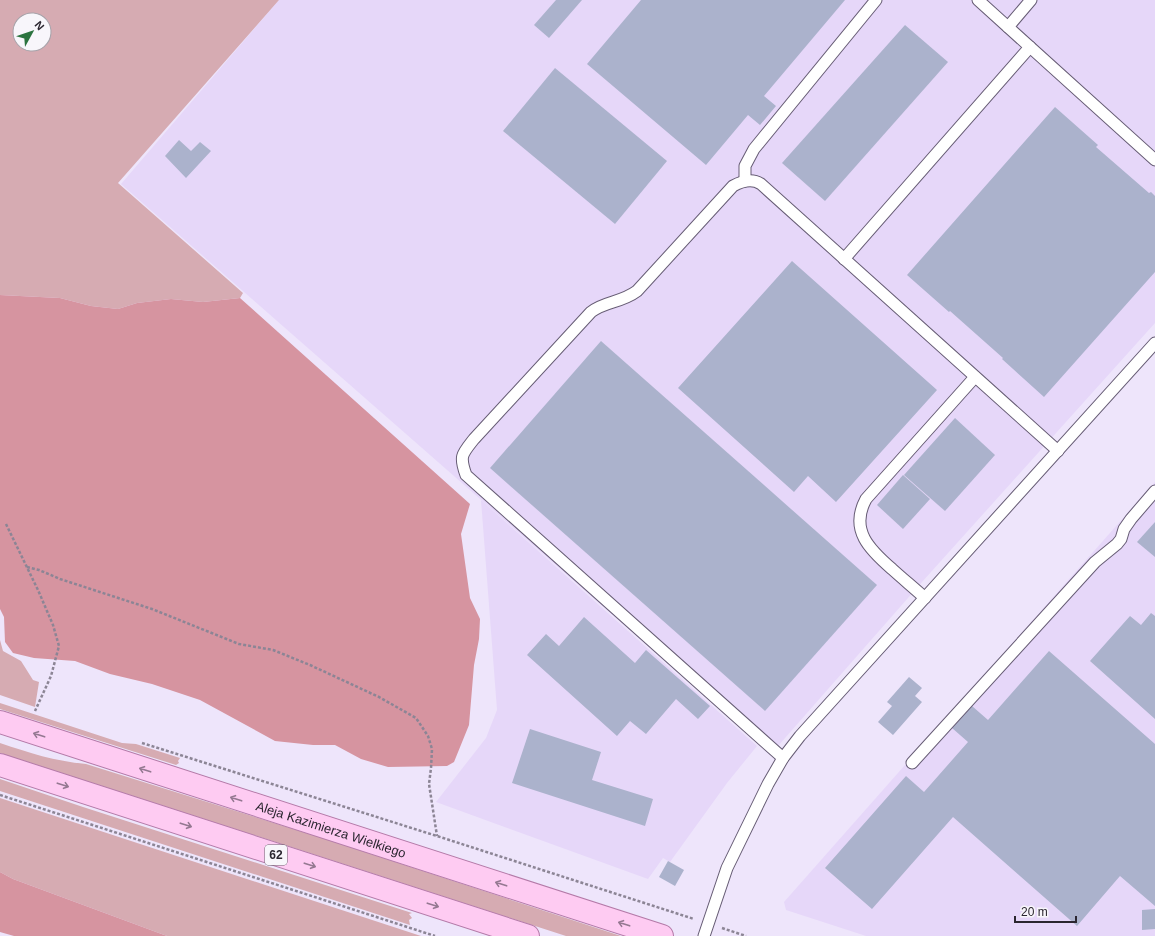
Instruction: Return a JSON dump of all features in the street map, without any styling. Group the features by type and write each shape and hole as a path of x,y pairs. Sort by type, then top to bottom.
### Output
{"main road":[{"name":"Aleja Kazimierza Wielkiego","path":"0,722 662,936"},
{"name":"62","path":"0,765 528,936"}],"lane":[{"path":"744,181 745,166 754,149 876,0"},
{"path":"978,0 1155,160"},
{"path":"1008,27 1031,0"},
{"path":"844,259 1030,47"},
{"path":"783,758 466,475 462,463 462,454 474,439 590,312 596,307 628,298 637,291 733,186 744,181 757,182 761,184 1058,451"},
{"path":"704,936 728,868 768,784 783,758 800,736 1155,343"},
{"path":"925,598 877,556 867,545 862,533 860,516 862,507 866,499 975,377"},
{"path":"912,763 1095,562 1117,544 1121,539 1124,529 1131,519 1155,491"}],"path":[{"path":"6,524 53,625 59,646 51,676 35,711"},
{"path":"27,567 152,609 238,644 273,650 310,665 379,697 416,718 428,736 432,749 432,768 429,784 437,836"},
{"path":"142,743 437,836 746,936"},
{"path":"0,795 435,936"}],"shaded area":[{"path":"0,0 279,0 118,183 243,293 240,298 203,302 171,299 137,303 118,309 91,306 60,298 0,295"},
{"path":"279,0 1155,0 1155,323 922,582 771,754 121,184"},
{"path":"0,295 60,298 91,306 118,309 137,303 171,299 203,302 240,298 470,504 461,534 470,598 480,619 479,639 474,665 469,725 454,762 447,766 388,767 361,759 335,745 313,745 275,741 200,700 152,684 110,674 75,661 34,658 13,653 5,642 4,617 0,609"},
{"path":"1155,482 1155,936 866,936 786,910 784,902"},
{"path":"481,500 757,746 727,783 670,862 663,858 648,879 436,802 486,738 497,710"},
{"path":"0,640 3,651 21,661 33,680 39,682 35,707 0,695"},
{"path":"0,703 122,743 136,744 180,758 178,761 179,763 176,765 0,709"},
{"path":"0,743 53,759 86,764 322,838 621,936 566,936 0,753"},
{"path":"0,779 412,913 409,914 412,918 409,920 410,925 0,791"},
{"path":"0,798 421,936 167,936 13,879 0,872"},
{"path":"0,872 13,879 167,936 14,936 0,932"}],"building":[{"path":"556,0 582,0 549,38 534,25"},
{"path":"641,0 845,0 764,96 776,106 760,125 748,115 706,165 587,64"},
{"path":"905,25 948,62 825,201 782,163"},
{"path":"555,68 667,161 615,224 503,131"},
{"path":"1055,107 1098,145 1096,147 1149,193 1151,192 1155,196 1155,272 1044,397 1002,359 1003,358 907,275"},
{"path":"179,140 191,151 200,142 211,151 186,178 165,156"},
{"path":"792,261 937,390 836,502 808,476 794,492 678,388"},
{"path":"601,341 877,585 765,711 490,468"},
{"path":"955,418 995,455 945,511 904,475"},
{"path":"903,475 930,499 903,529 877,505"},
{"path":"1155,522 1155,557 1137,542"},
{"path":"1151,613 1155,616 1155,719 1090,661 1130,616 1141,625"},
{"path":"584,617 635,663 646,650 710,706 698,719 676,699 646,734 630,721 617,736 527,655 546,634 559,646"},
{"path":"1049,651 1155,744 1155,906 1120,876 1077,926 953,817 872,909 825,868 906,776 924,792 968,742 952,728 972,706 988,720"},
{"path":"909,677 922,688 915,696 922,702 893,735 878,722 892,706 887,702"},
{"path":"530,729 601,752 592,780 653,799 645,826 512,783"},
{"path":"668,861 684,870 675,886 659,877"},
{"path":"1155,909 1155,929 1142,930 1142,910"}]}
